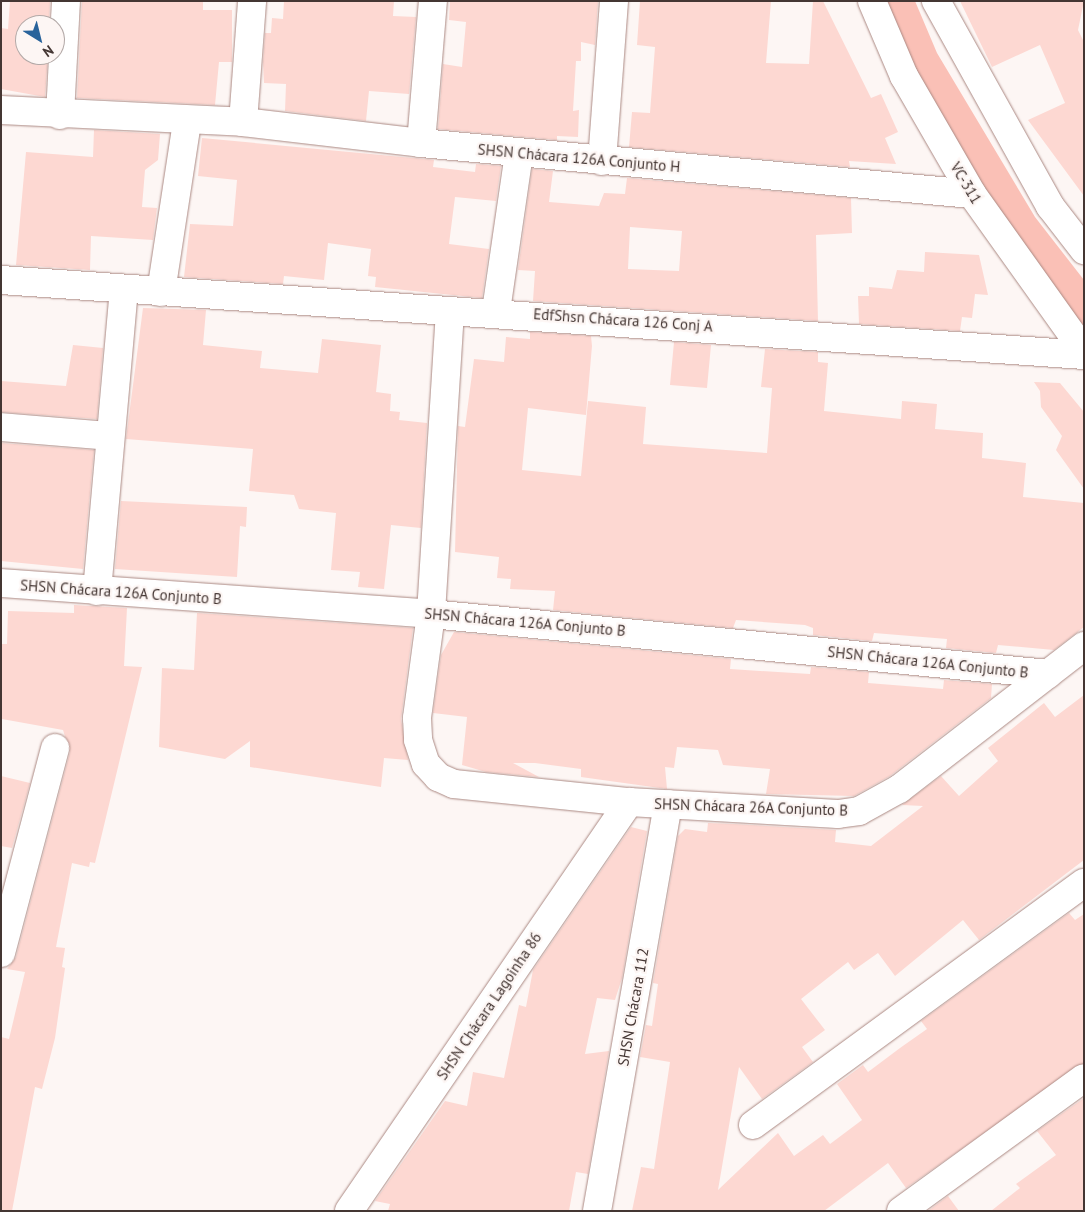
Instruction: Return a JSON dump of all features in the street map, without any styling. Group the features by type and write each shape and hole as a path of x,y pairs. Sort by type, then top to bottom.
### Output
{"street":[{"path":"60,115 66,1"},
{"path":"243,122 252,1"},
{"path":"421,143 433,1"},
{"path":"602,161 614,1"},
{"name":"VC-311","path":"872,1 904,76 972,194 1084,351"},
{"path":"936,1 1050,206 1084,250"},
{"name":"SHSN Chácara 126A Conjunto H","path":"1,110 187,122 243,122 519,153 972,194"},
{"path":"161,292 187,122"},
{"path":"496,311 519,153"},
{"name":"EdfShsn Chácara 126 Conj A","path":"1,280 124,290 450,311 496,311 1084,355"},
{"path":"97,591 124,290"},
{"path":"431,614 450,311"},
{"path":"1,427 110,436"},
{"name":"SHSN Chácara 126A Conjunto B","path":"1,583 431,614 1048,674"},
{"name":"SHSN Chácara 26A Conjunto B","path":"431,614 418,740 426,764 438,777 454,784 629,802 838,814 859,811 899,789 1084,646"},
{"path":"1,953 8,892 55,748"},
{"name":"SHSN Chácara Lagoinha 86","path":"349,1211 629,802"},
{"name":"SHSN Chácara 112","path":"597,1211 668,804"},
{"path":"753,1125 1084,883"},
{"path":"901,1211 1084,1078"}],"shaded area":[{"path":"883,1 915,1 937,53 1035,217 1084,280 1084,336 1052,297 933,111"}],"building":[{"path":"10,1 50,1 49,15 15,15 15,65 47,65 45,97 1,89 1,28 8,29"},
{"path":"82,1 203,1 203,10 232,10 232,62 219,62 215,105 77,98"},
{"path":"284,1 394,1 393,16 416,17 409,94 369,91 366,121 285,111 286,84 264,83 263,62 265,33 271,33 272,18 283,19"},
{"path":"450,1 598,1 595,45 581,42 581,61 576,61 573,111 579,110 578,137 557,136 557,140 438,129 443,64 462,67 466,22 449,20"},
{"path":"640,1 771,1 766,63 809,64 813,1 823,1 871,98 881,94 898,132 885,138 896,164 849,161 850,167 629,147 632,112 650,113 655,47 637,45"},
{"path":"960,1 1084,1 1078,30 1084,42 1084,196 1028,120 1065,103 1040,45 992,67"},
{"path":"94,130 160,134 158,160 145,170 142,207 157,208 153,240 91,236 90,270 16,265 26,152 93,157"},
{"path":"202,138 434,160 433,167 475,172 476,164 501,166 496,201 455,197 449,244 489,249 482,298 375,287 376,277 368,276 371,249 328,243 324,280 284,276 283,284 184,277 190,224 233,226 237,180 198,176"},
{"path":"532,169 553,171 549,202 599,206 604,193 625,194 627,178 851,198 852,233 816,235 818,321 533,301 535,271 518,270","holes":["630,227 682,231 679,271 628,269"]},
{"path":"925,252 979,255 988,295 975,294 972,318 962,317 960,331 859,324 858,296 869,296 869,287 892,289 897,270 924,272"},
{"path":"143,308 206,310 203,345 262,351 260,368 318,373 322,339 381,345 376,392 391,394 390,411 400,412 399,420 427,423 421,528 391,525 384,589 358,587 360,572 331,570 336,513 299,509 294,495 249,491 253,449 126,439"},
{"path":"530,332 591,336 592,346 586,415 528,408 522,470 581,476 588,401 646,407 643,444 767,453 772,388 761,387 765,349 818,352 818,362 828,363 824,411 901,419 902,401 937,404 935,429 983,433 982,458 1026,463 1023,497 1084,503 1084,627 1054,650 998,645 996,653 946,648 947,639 874,633 872,641 813,635 813,628 805,625 736,620 733,628 553,610 555,591 510,589 511,579 497,578 499,557 455,552 458,426 465,427 474,359 504,362 506,337 530,339"},
{"path":"674,342 711,345 707,388 670,385"},
{"path":"73,345 103,348 97,419 1,412 1,381 66,386"},
{"path":"1034,382 1060,383 1084,412 1084,489 1056,450 1062,436 1041,407 1040,391"},
{"path":"1,443 94,450 83,569 1,561"},
{"path":"121,501 247,507 246,527 240,526 237,577 115,569"},
{"path":"74,605 127,608 124,666 142,667 95,863 90,862 89,867 72,863 56,947 65,948 62,967 65,968 55,1038 42,1089 35,1087 12,1211 1,1211 1,1037 9,1039 25,972 7,969 16,957 70,752 63,730 2,719 1,644 7,644 8,611 74,613"},
{"path":"197,613 413,628 401,719 408,760 384,758 381,787 250,767 250,741 225,759 159,747 162,668 194,670"},
{"path":"454,632 731,659 730,669 810,674 811,667 869,672 868,683 943,689 944,680 992,684 991,698 890,776 854,796 766,794 770,769 723,765 718,750 677,747 674,768 665,767 667,789 581,777 581,769 535,763 513,763 539,777 486,772 462,765 467,717 433,713 441,655"},
{"path":"1084,695 1084,860 979,940 963,920 895,976 878,953 854,970 848,962 801,999 825,1030 802,1047 813,1062 762,1099 739,1067 718,1190 778,1133 794,1156 823,1135 830,1144 862,1120 837,1084 863,1065 868,1072 927,1029 921,1021 1069,913 1075,920 1084,914 1084,1063 906,1188 888,1163 824,1211 632,1211 641,1167 654,1169 670,1062 640,1057 646,1025 652,1026 658,984 653,983 678,836 685,829 707,832 708,823 733,824 836,830 835,842 871,846 923,806 902,805 941,776 959,796 998,761 988,748 1044,703 1055,717"},
{"path":"1,776 30,783 12,848 1,846"},
{"path":"631,827 647,831 622,978 615,1000 597,998 585,1054 609,1051 588,1174 576,1172 569,1211 388,1211 390,1204 375,1201 445,1101 467,1106 473,1072 504,1078 519,1005 526,1007 533,970"},
{"path":"1084,1098 1084,1211 991,1211 1020,1188 1016,1184 1056,1155 1037,1131"},
{"path":"948,1196 959,1211 928,1211"}]}
